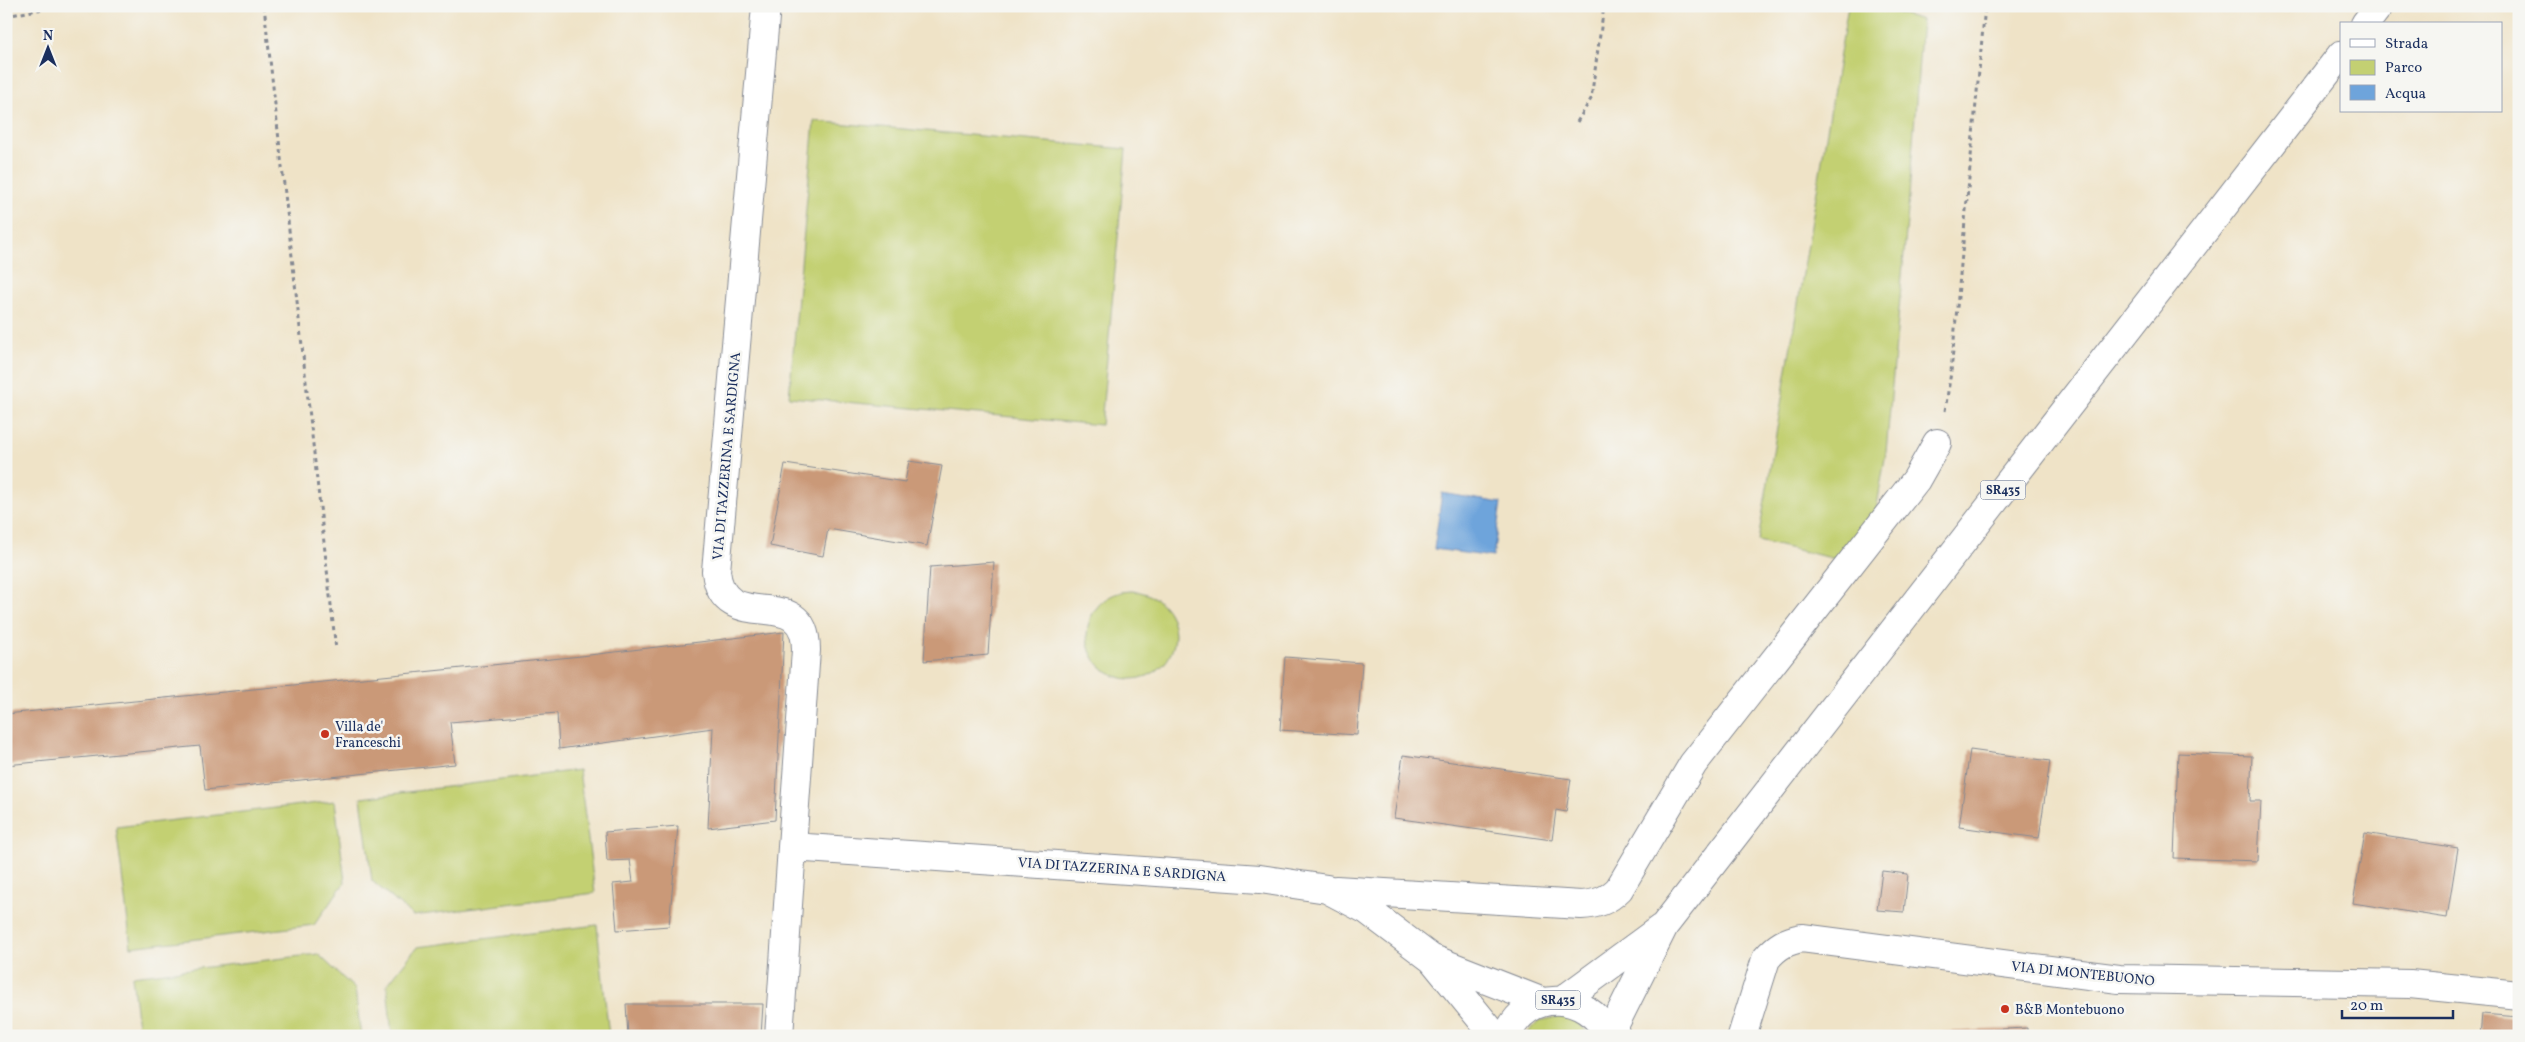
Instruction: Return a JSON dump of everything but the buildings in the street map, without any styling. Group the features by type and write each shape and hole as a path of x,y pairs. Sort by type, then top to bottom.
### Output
{"street":[{"name":"VIA DI TAZZERINA E SARDIGNA","path":"766,6 716,571 720,591 728,601 737,605 787,614 797,619 803,628 806,650 779,1036"},
{"path":"2367,22 2379,6"},
{"name":"SR435","path":"1664,926 2340,56"},
{"path":"1327,889 1581,905 1603,902 1612,896 1693,764 1916,480 1937,443"},
{"name":"VIA DI TAZZERINA E SARDIGNA","path":"792,846 1260,879 1327,889 1367,910 1432,959"},
{"path":"1432,959 1553,1001 1664,926"},
{"path":"1609,1036 1664,926"},
{"name":"VIA DI MONTEBUONO","path":"1742,1036 1766,959 1774,949 1787,941 1802,938 2119,979 2410,984 2519,995"},
{"path":"1432,959 1495,1036"},
{"name":"SR435","path":"1507,1036 1524,1012 1553,1001 1583,1006 1591,1012 1609,1036"}],"path":[{"path":"6,16 58,6"},
{"path":"264,6 336,650"},
{"path":"1578,122 1591,99 1604,6"},
{"path":"1937,443 1951,372 1985,6"}],"green space":[{"path":"1848,6 1875,6 1922,20 1908,210 1886,452 1875,518 1836,559 1758,541"},
{"path":"814,121 1126,149 1101,425 789,397"},
{"path":"1122,591 1140,591 1156,598 1168,610 1175,626 1175,644 1168,660 1156,672 1140,679 1122,679 1106,672 1094,660 1087,644 1087,626 1094,610 1106,598"},
{"path":"579,770 595,893 413,916 372,881 361,798"},
{"path":"335,801 345,882 314,925 131,947 116,827"},
{"path":"597,925 609,1036 392,1036 387,985 417,947"},
{"path":"318,954 355,989 361,1036 139,1036 132,976"},
{"path":"1560,1016 1579,1023 1590,1036 1525,1036 1539,1021"}],"water":[{"path":"1442,493 1501,503 1493,557 1434,549"}],"place":[{"name":"Villa de' Franceschi","path":"325,734"},
{"name":"B&B Montebuono","path":"2005,1009"}]}
